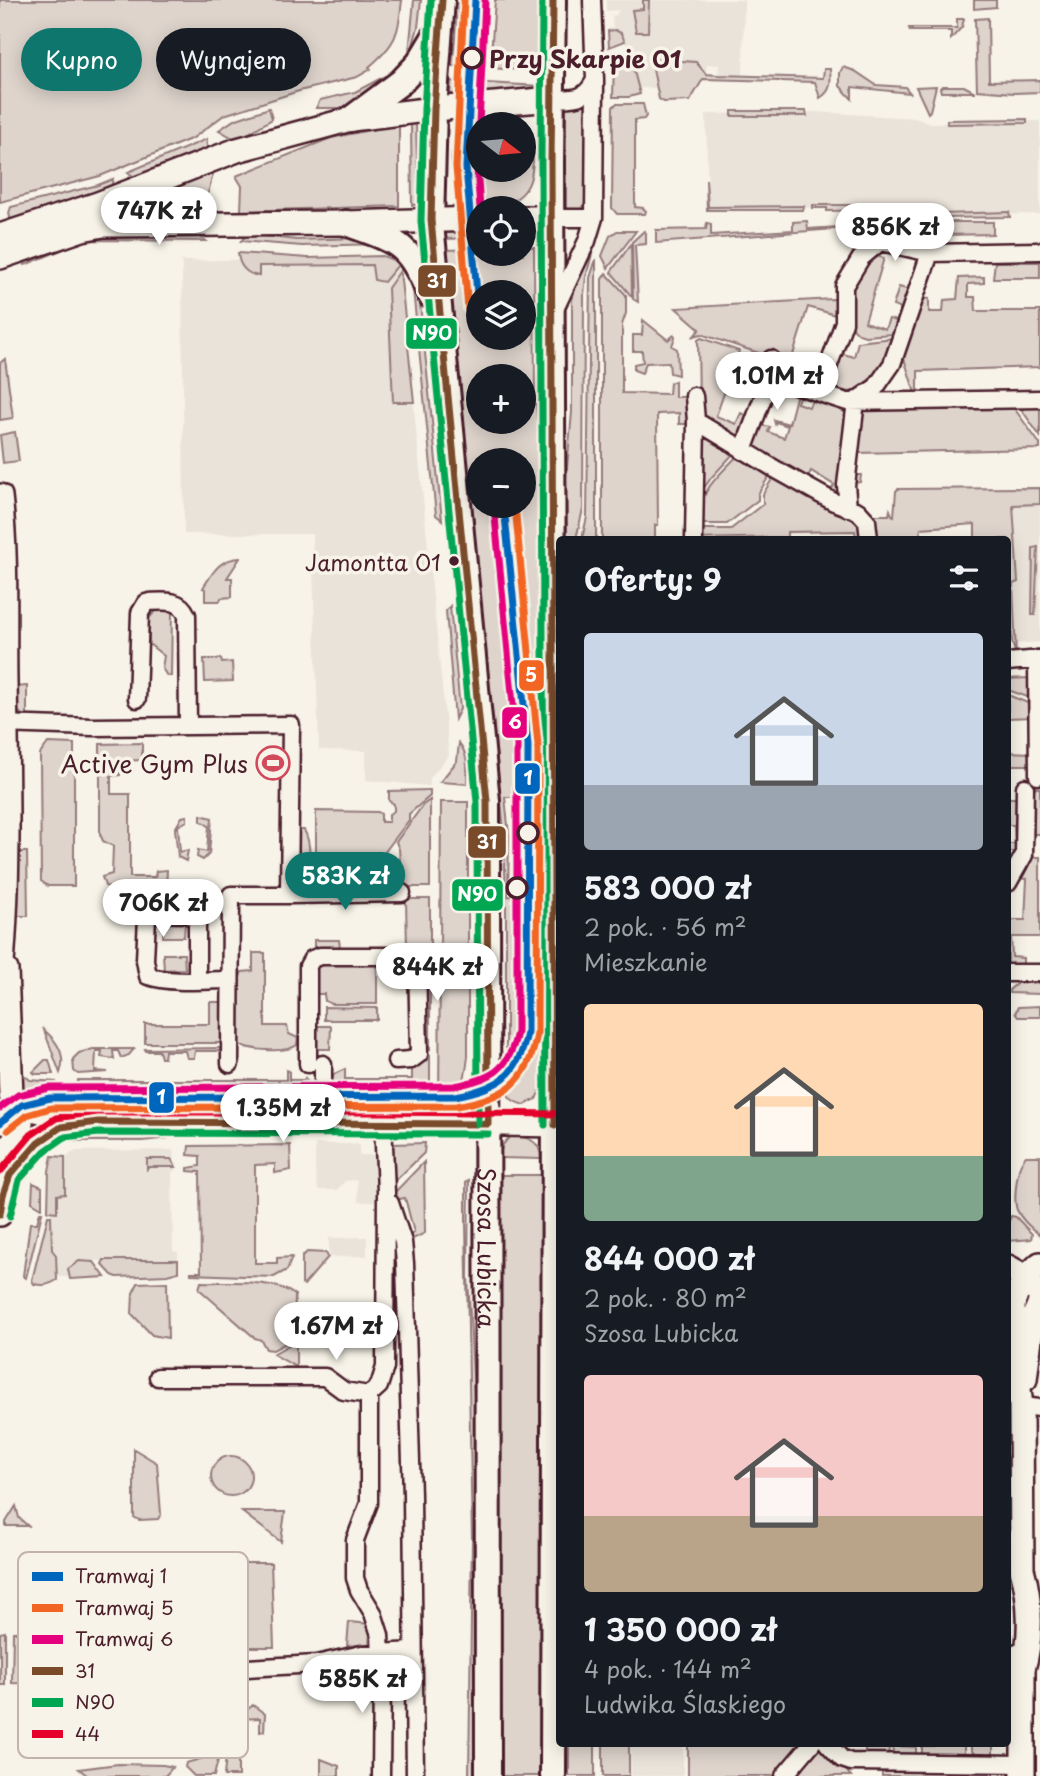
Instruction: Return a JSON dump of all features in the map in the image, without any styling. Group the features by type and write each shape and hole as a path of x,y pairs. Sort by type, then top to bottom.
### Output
{"main road":[{"path":"434,109 442,0"},
{"path":"553,0 556,963"},
{"path":"351,119 401,82 419,63 439,30"},
{"name":"Szosa Lubicka","path":"434,109 431,220 487,801 488,1776"},
{"path":"346,223 391,240 406,250 418,266 440,324"},
{"path":"553,1776 556,1288"}],"street":[{"path":"552,314 587,241 594,218 595,80 592,0"},
{"path":"1,252 98,204 237,150 351,119 582,97 589,92 595,80"},
{"path":"536,221 552,225 594,218"},
{"path":"1,252 103,225 466,219"},
{"path":"862,242 881,242 930,253 1040,251"},
{"path":"820,393 844,322 844,286 861,258 881,242"},
{"path":"848,508 846,485 856,401 876,387 892,364 930,253"},
{"path":"771,359 767,372 770,377 848,402 1040,400"},
{"path":"743,451 770,377"},
{"path":"694,396 694,536"},
{"path":"696,421 743,451 858,511 865,517 868,536"},
{"path":"0,496 4,552 3,724 8,829 0,986"},
{"path":"137,699 140,613 146,603 178,603 187,615 188,726"},
{"path":"1011,662 1038,659 1034,780 1024,855 1011,878"},
{"path":"3,724 188,726 291,720 289,895"},
{"path":"1011,786 1034,780"},
{"path":"230,1064 231,895 402,894"},
{"path":"198,980 197,920 187,914 152,913 147,916 145,946 148,976 198,980 230,980"},
{"path":"0,1214 10,1175 11,1119 4,943"},
{"path":"323,1122 315,1064 307,970 309,962 320,956 412,956 419,961 419,1054 411,1060 396,1061"},
{"path":"1011,973 1040,973"},
{"path":"11,1119 556,1125"},
{"path":"11,1119 61,1127 99,1122"},
{"path":"158,1377 325,1377 349,1393 369,1395 379,1386 385,1367 386,1192 383,1122"},
{"path":"10,1175 38,1143 61,1127"},
{"path":"386,1192 402,1242 405,1263 412,1494 415,1776"},
{"path":"1025,1269 1011,1297 1011,1336 1030,1407"},
{"path":"831,1747 856,1769 1024,1772 1023,1669 1017,1650 1017,1589 1022,1569 1032,1322 1040,1300 1025,1269"},
{"path":"1011,1297 1040,1300"},
{"path":"369,1395 369,1503 355,1540 355,1578 376,1622 381,1653 381,1776"},
{"path":"248,1668 316,1664 362,1654 413,1651"},
{"path":"784,1776 809,1747"}],"shaded area":[{"path":"0,0 402,0 394,38 369,67 371,69 357,77 311,88 311,28 156,28 156,91 299,91 224,115 193,138 100,176 0,202"},
{"path":"414,0 421,0 418,27 408,63"},
{"path":"459,0 464,0 459,67 452,66"},
{"path":"495,0 540,0 541,71 490,68"},
{"path":"606,0 744,0 743,76 718,75 719,65 707,64 706,74 652,64 657,88 638,88 631,60 628,60 625,39 620,32 613,30 612,16 619,10 606,11"},
{"path":"643,0 649,0 648,32 636,32 632,10 643,9"},
{"path":"974,0 996,0 996,7 974,9"},
{"path":"988,18 989,81 1040,80 1040,92 977,90 975,19"},
{"path":"957,19 964,19 962,27 951,39 951,31 910,31 909,28 957,28"},
{"path":"608,31 621,33 625,41 609,47"},
{"path":"656,59 696,62 706,74 718,75 823,78 824,69 830,69 829,89 820,98 815,82 703,79 690,101 664,102 659,99 652,64"},
{"path":"631,60 640,94 613,97 614,64"},
{"path":"843,67 855,71 876,85 905,87 910,93 852,87 852,99 840,86"},
{"path":"389,76 355,104 344,108 316,108 320,100 355,92"},
{"path":"451,81 541,86 541,89 450,94"},
{"path":"936,86 930,111 928,113 916,87"},
{"path":"942,86 964,86 975,92 941,92"},
{"path":"590,102 587,201 581,209 566,210 566,106 585,105"},
{"path":"616,104 643,104 646,116 644,119 635,120 635,207 643,208 645,214 617,214 612,208 613,107"},
{"path":"269,108 272,119 239,139 219,130 234,120"},
{"path":"732,111 806,111 807,116 732,116"},
{"path":"815,112 915,118 929,123 1040,121 1040,214 896,216 884,207 708,209 706,114"},
{"path":"1027,119 1027,123 947,124 947,120"},
{"path":"466,121 466,182 528,182 518,196 467,196 457,184 451,165 454,141"},
{"path":"416,122 418,205 412,205 411,123"},
{"path":"399,124 399,206 241,211 242,186 236,176 331,138"},
{"path":"207,139 207,150 135,178 128,172"},
{"path":"206,172 213,174 206,201 206,213 94,217"},
{"path":"113,179 111,188 11,222 11,207"},
{"path":"706,179 708,207 804,206 803,210 707,210"},
{"path":"813,205 884,205 883,210 827,211 827,208 813,208"},
{"path":"1009,212 1010,217 942,218 941,214"},
{"path":"854,220 869,224 871,239 862,240 861,227 656,243 656,230 706,229 707,223 711,224 711,235 793,230 793,222 807,221 808,229 854,226"},
{"path":"940,222 993,222 993,234 941,235 941,231 949,230 948,224"},
{"path":"466,229 466,238 445,239 445,230"},
{"path":"617,231 636,231 608,268 602,256 610,236"},
{"path":"644,231 646,244 635,245 638,302 633,299 632,242"},
{"path":"89,236 199,236 206,241 86,240 25,265 23,259"},
{"path":"246,236 297,240 360,238 382,244 302,246 241,241"},
{"path":"631,244 632,297 611,272"},
{"path":"590,247 593,250 584,294 583,509 577,536 567,536 566,479 572,412 572,301 577,278"},
{"path":"466,249 466,266 534,266 534,280 466,280 466,350 535,350 535,364 466,364 466,434 536,434 536,405 541,478 542,796 505,797 509,835 508,896 542,897 543,1084 536,1099 525,1105 511,1099 506,1084 506,896 503,821 473,518 536,518 536,448 466,448 466,450 446,250"},
{"path":"238,253 308,258 383,256 398,265 384,282 374,280 372,265 259,266 259,276 244,269"},
{"path":"872,255 884,258 865,322 885,329 889,319 900,322 893,334 859,334 846,312 846,292"},
{"path":"383,256 393,260 400,271 449,755 430,778 430,786 366,780 366,751 319,750 312,534 184,534 182,261"},
{"path":"596,259 596,536 583,536 587,517 590,278"},
{"path":"995,262 1040,262 1040,278 993,278"},
{"path":"411,270 419,294 442,520 436,515"},
{"path":"400,271 414,402 393,402 388,288"},
{"path":"606,273 626,295 626,313 622,325 622,393 669,394 670,383 675,381 675,397 688,397 689,424 679,424 679,413 657,414 658,525 655,525 655,536 602,536 602,279"},
{"path":"984,277 984,283 968,284 968,297 975,297 976,311 1040,311 1040,367 918,371 918,392 921,392 921,396 916,396 901,349 920,298 929,299 929,312 943,312 944,300 957,299 959,278"},
{"path":"899,287 910,290 904,310 893,306"},
{"path":"837,300 839,316 808,307 788,371 808,378 811,368 822,371 815,381 809,383 772,372 774,358 701,334 694,336 700,329 676,308"},
{"path":"643,320 668,340 674,335 672,346 677,349 678,375 670,373 669,362 646,363 642,373 634,370 634,364 643,362 642,351 633,351 633,335 642,335"},
{"path":"701,338 739,351 716,416 736,424 741,413 751,417 743,441 704,421 699,400 698,340"},
{"path":"894,338 886,359 874,379 866,386 857,391 846,392 835,388 832,379 840,353 854,357 858,342"},
{"path":"5,359 13,418 0,420 0,363"},
{"path":"801,391 797,403 809,407 813,397 840,406 847,416 841,484 837,494 829,495 834,485 811,471 806,481 752,448 760,425 770,427 768,432 784,438 788,426 776,422 775,424 774,420 789,424 797,393"},
{"path":"1040,402 1040,436 1017,403"},
{"path":"1011,404 1040,444 1040,449 857,453 856,475 861,475 860,482 852,483 859,414 864,405"},
{"path":"15,432 19,461 3,463 0,435"},
{"path":"711,438 735,452 697,498 701,439"},
{"path":"739,454 771,473 758,494 758,500 727,524 698,524 706,493"},
{"path":"774,476 856,514 864,536 856,536 855,531 787,532 787,536 698,536 698,529 731,529 763,504 763,494"},
{"path":"1040,488 1040,504 1013,505 1018,582 1013,584 1016,655 1012,642 1011,536 975,536 975,524 921,528 920,536 872,536 872,515 889,515 890,510 894,516 898,489"},
{"path":"1013,504 1040,504 1040,642 1015,644"},
{"path":"1038,547 1035,615 1032,615 1033,548"},
{"path":"240,558 227,578 232,578 232,597 221,598 220,601 205,601 203,588 214,572 227,561"},
{"path":"450,606 460,709 455,719 446,611"},
{"path":"156,611 172,611 171,676 167,676 162,668 164,656 149,644 149,618"},
{"path":"204,659 232,662 233,681 205,682"},
{"path":"1030,666 1033,699 1011,691 1011,679 1028,678"},
{"path":"27,686 27,718 17,709 15,687"},
{"path":"1011,696 1030,704 1032,717 1011,718"},
{"path":"48,743 74,744 74,886 48,886 41,881 40,754"},
{"path":"142,743 142,760 120,761 120,775 111,776 111,794 130,794 130,877 155,877 156,871 167,870 166,887 110,888 105,886 102,877 112,874 113,846 103,841 100,834 100,744"},
{"path":"459,743 466,757 467,784 440,782 457,761"},
{"path":"1011,752 1031,753 1029,765 1011,765"},
{"path":"1030,788 1040,788 1040,834 1029,834"},
{"path":"430,790 430,796 409,814 409,820 365,878 362,878 360,887 317,887 319,853 316,852 316,811 378,812 381,814 381,822 389,822 389,814 394,811 394,804 389,801 389,791"},
{"path":"1011,798 1020,798 1016,852 1011,852 1011,844 1015,844 1014,825 1011,825"},
{"path":"430,800 430,887 402,887 396,842 423,805"},
{"path":"441,802 468,802 468,1056 464,1080 457,1096 453,1102 439,1110"},
{"path":"201,815 212,818 209,854 203,860 197,857 198,850 207,852 209,826 201,821"},
{"path":"187,816 187,821 178,826 180,852 188,850 186,861 178,857 175,829 182,817"},
{"path":"300,830 304,830 309,848 310,864 305,882 301,882 297,877 296,837"},
{"path":"19,852 27,852 28,916 15,916 15,856"},
{"path":"1029,857 1040,857 1040,937 1011,937 1011,922 1025,920 1027,879 1015,878"},
{"path":"406,899 430,899 430,945 426,948 407,948"},
{"path":"164,921 185,921 184,937 163,937"},
{"path":"1011,937 1012,957 1023,958 1023,968 1011,966"},
{"path":"314,940 339,940 340,947 314,947"},
{"path":"416,952 430,955 430,1049 422,1049 427,1047 427,959"},
{"path":"253,953 265,953 265,1026 287,1026 289,1034 298,1038 297,1045 292,1048 267,1050 234,1043 234,992 242,972 253,971"},
{"path":"163,954 184,954 185,969 164,970"},
{"path":"377,965 377,1004 332,1004 325,1001 324,994 315,994 315,972 318,967"},
{"path":"1040,979 1040,994 1011,993 1011,988 1021,980"},
{"path":"210,1002 225,1002 225,1043 145,1043 145,1024 210,1024"},
{"path":"1040,1006 1040,1017 1018,1017 1015,1013 1018,1007"},
{"path":"324,1007 377,1008 377,1020 324,1020"},
{"path":"312,1026 331,1026 330,1049 312,1049"},
{"path":"44,1030 60,1049 60,1073"},
{"path":"223,1048 220,1051 195,1051 194,1058 187,1058 185,1051 165,1051 164,1058 161,1058 159,1051 145,1049"},
{"path":"93,1049 134,1049 121,1058 118,1051 113,1051 114,1059 101,1057 102,1051 96,1051 95,1071 108,1072 78,1074 74,1071 73,1059 79,1053"},
{"path":"422,1054 430,1055 430,1085 330,1086 334,1074 345,1069 345,1079 412,1079 412,1063"},
{"path":"45,1060 49,1060 53,1074 35,1074 33,1072"},
{"path":"286,1070 289,1071 289,1080 305,1078 311,1086 77,1087 78,1080 286,1080"},
{"path":"24,1075 30,1080 56,1082 55,1087 21,1091 21,1076"},
{"path":"430,1085 430,1099 330,1099 330,1086"},
{"path":"330,1099 430,1099 426,1112 336,1111 331,1106"},
{"path":"166,1135 170,1138 142,1141 76,1141 76,1138"},
{"path":"512,1136 533,1141 539,1148 541,1159 500,1158 503,1145"},
{"path":"425,1143 424,1153 392,1184 390,1149 393,1144"},
{"path":"315,1144 359,1144 359,1155 374,1155 375,1202 358,1202 357,1180 345,1181 337,1190 318,1190"},
{"path":"290,1145 291,1170 275,1173 275,1164 255,1165 255,1263 277,1263 277,1258 292,1257 287,1270 274,1277 191,1274 201,1272 200,1172 188,1171 188,1168 200,1166 200,1156 188,1155 189,1146"},
{"path":"173,1150 176,1171 172,1172 173,1251 178,1252 178,1260 79,1261 68,1269 68,1277 57,1277 56,1255 52,1250 51,1211 56,1212 57,1194 65,1194 65,1157 75,1151"},
{"path":"52,1156 65,1157 65,1194 57,1195 57,1212 48,1211"},
{"path":"1026,1156 1040,1156 1040,1235 1021,1217 1016,1205 1018,1173"},
{"path":"147,1159 171,1159 176,1167 147,1169"},
{"path":"424,1162 425,1233 407,1242 407,1238 414,1232 405,1198 394,1200 393,1194"},
{"path":"500,1175 542,1175 541,1776 498,1776"},
{"path":"469,1180 468,1276 474,1394 475,1776 469,1776 472,1539 466,1182"},
{"path":"33,1183 42,1187 42,1208 32,1202"},
{"path":"40,1212 26,1278 23,1276 30,1223 37,1223"},
{"path":"48,1216 51,1216 52,1250 56,1255 57,1280 46,1285 34,1284 32,1280"},
{"path":"1011,1216 1016,1217 1032,1234 1031,1239 1011,1241"},
{"path":"367,1237 367,1256 329,1257 329,1238"},
{"path":"307,1252 326,1253 328,1257 304,1285 302,1257"},
{"path":"104,1260 178,1260 178,1272 117,1277 102,1264"},
{"path":"79,1261 94,1262 105,1277 70,1279 68,1269"},
{"path":"167,1282 168,1338 152,1335 132,1314 133,1293 138,1283"},
{"path":"201,1282 263,1284 295,1295 294,1339 273,1350 266,1349 261,1340 255,1338 199,1289"},
{"path":"296,1341 296,1367 273,1354"},
{"path":"134,1449 157,1463 161,1514 158,1519 139,1520 134,1517"},
{"path":"231,1456 245,1462 251,1476 245,1490 231,1496 217,1490 211,1476 217,1462"},
{"path":"16,1506 19,1518 28,1526 6,1526"},
{"path":"242,1512 285,1512 281,1542"},
{"path":"248,1563 271,1563 274,1647 248,1647"},
{"path":"349,1622 371,1624 369,1644 347,1646"},
{"path":"5,1632 5,1685 0,1685 0,1633"},
{"path":"13,1632 18,1632 18,1683 12,1683"},
{"path":"253,1705 265,1714 264,1731 260,1732 260,1718 248,1719 248,1709"},
{"path":"569,1747 595,1747 595,1776 569,1776"},
{"path":"603,1747 629,1747 629,1776 603,1776"},
{"path":"631,1747 683,1747 683,1776 631,1776"},
{"path":"688,1747 802,1747 777,1776 688,1776"},
{"path":"817,1747 826,1747 851,1776 791,1776"},
{"path":"865,1747 889,1747 888,1758 865,1758"},
{"path":"893,1747 916,1747 916,1759 893,1759"},
{"path":"922,1747 964,1747 964,1753 958,1758 922,1759"},
{"path":"971,1747 993,1747 993,1758 978,1758"},
{"path":"204,1758 218,1758 214,1776 194,1776 185,1767 186,1763"},
{"path":"226,1758 238,1758 238,1776 224,1776"},
{"path":"321,1759 339,1766 339,1776 321,1776"},
{"path":"118,1764 173,1767 165,1776 88,1776 79,1769"},
{"path":"882,1765 947,1765 948,1776 882,1776"}],"tram line":[{"name":"5","path":"464,0 456,167 466,285"},
{"name":"1","path":"475,0 466,168 476,280"},
{"name":"6","path":"480,112 485,1"},
{"name":"6","path":"478,182 479,196"},
{"name":"6","path":"0,1108 18,1095 49,1088 454,1086 488,1076 503,1064 514,1045 517,1032 517,746 495,518"},
{"name":"1","path":"0,1123 22,1105 50,1098 455,1096 494,1084 512,1070 527,1033 528,745 505,518"},
{"name":"5","path":"8,1130 27,1115 51,1108 456,1106 500,1093 520,1077 533,1051 537,1034 538,745 516,518"}],"transit line":[{"name":"N90","path":"431,0 421,221 477,802 478,1124"},
{"name":"31","path":"442,0 434,109 431,220 487,801 488,1124"},
{"name":"N90","path":"542,0 545,1125"},
{"name":"31","path":"553,0 551,163 555,1125"},
{"name":"44","path":"0,1172 31,1135 56,1118 97,1112 556,1114"},
{"name":"31","path":"0,1214 10,1175 38,1143 61,1127 98,1122 488,1124"},
{"name":"N90","path":"10,1216 19,1180 45,1151 65,1137 99,1133 488,1134"}],"place":[{"name":"Przy Skarpie 01","path":"472,58"},
{"name":"Jamontta 01","path":"454,561"},
{"name":"Active Gym Plus","path":"273,763"}]}
